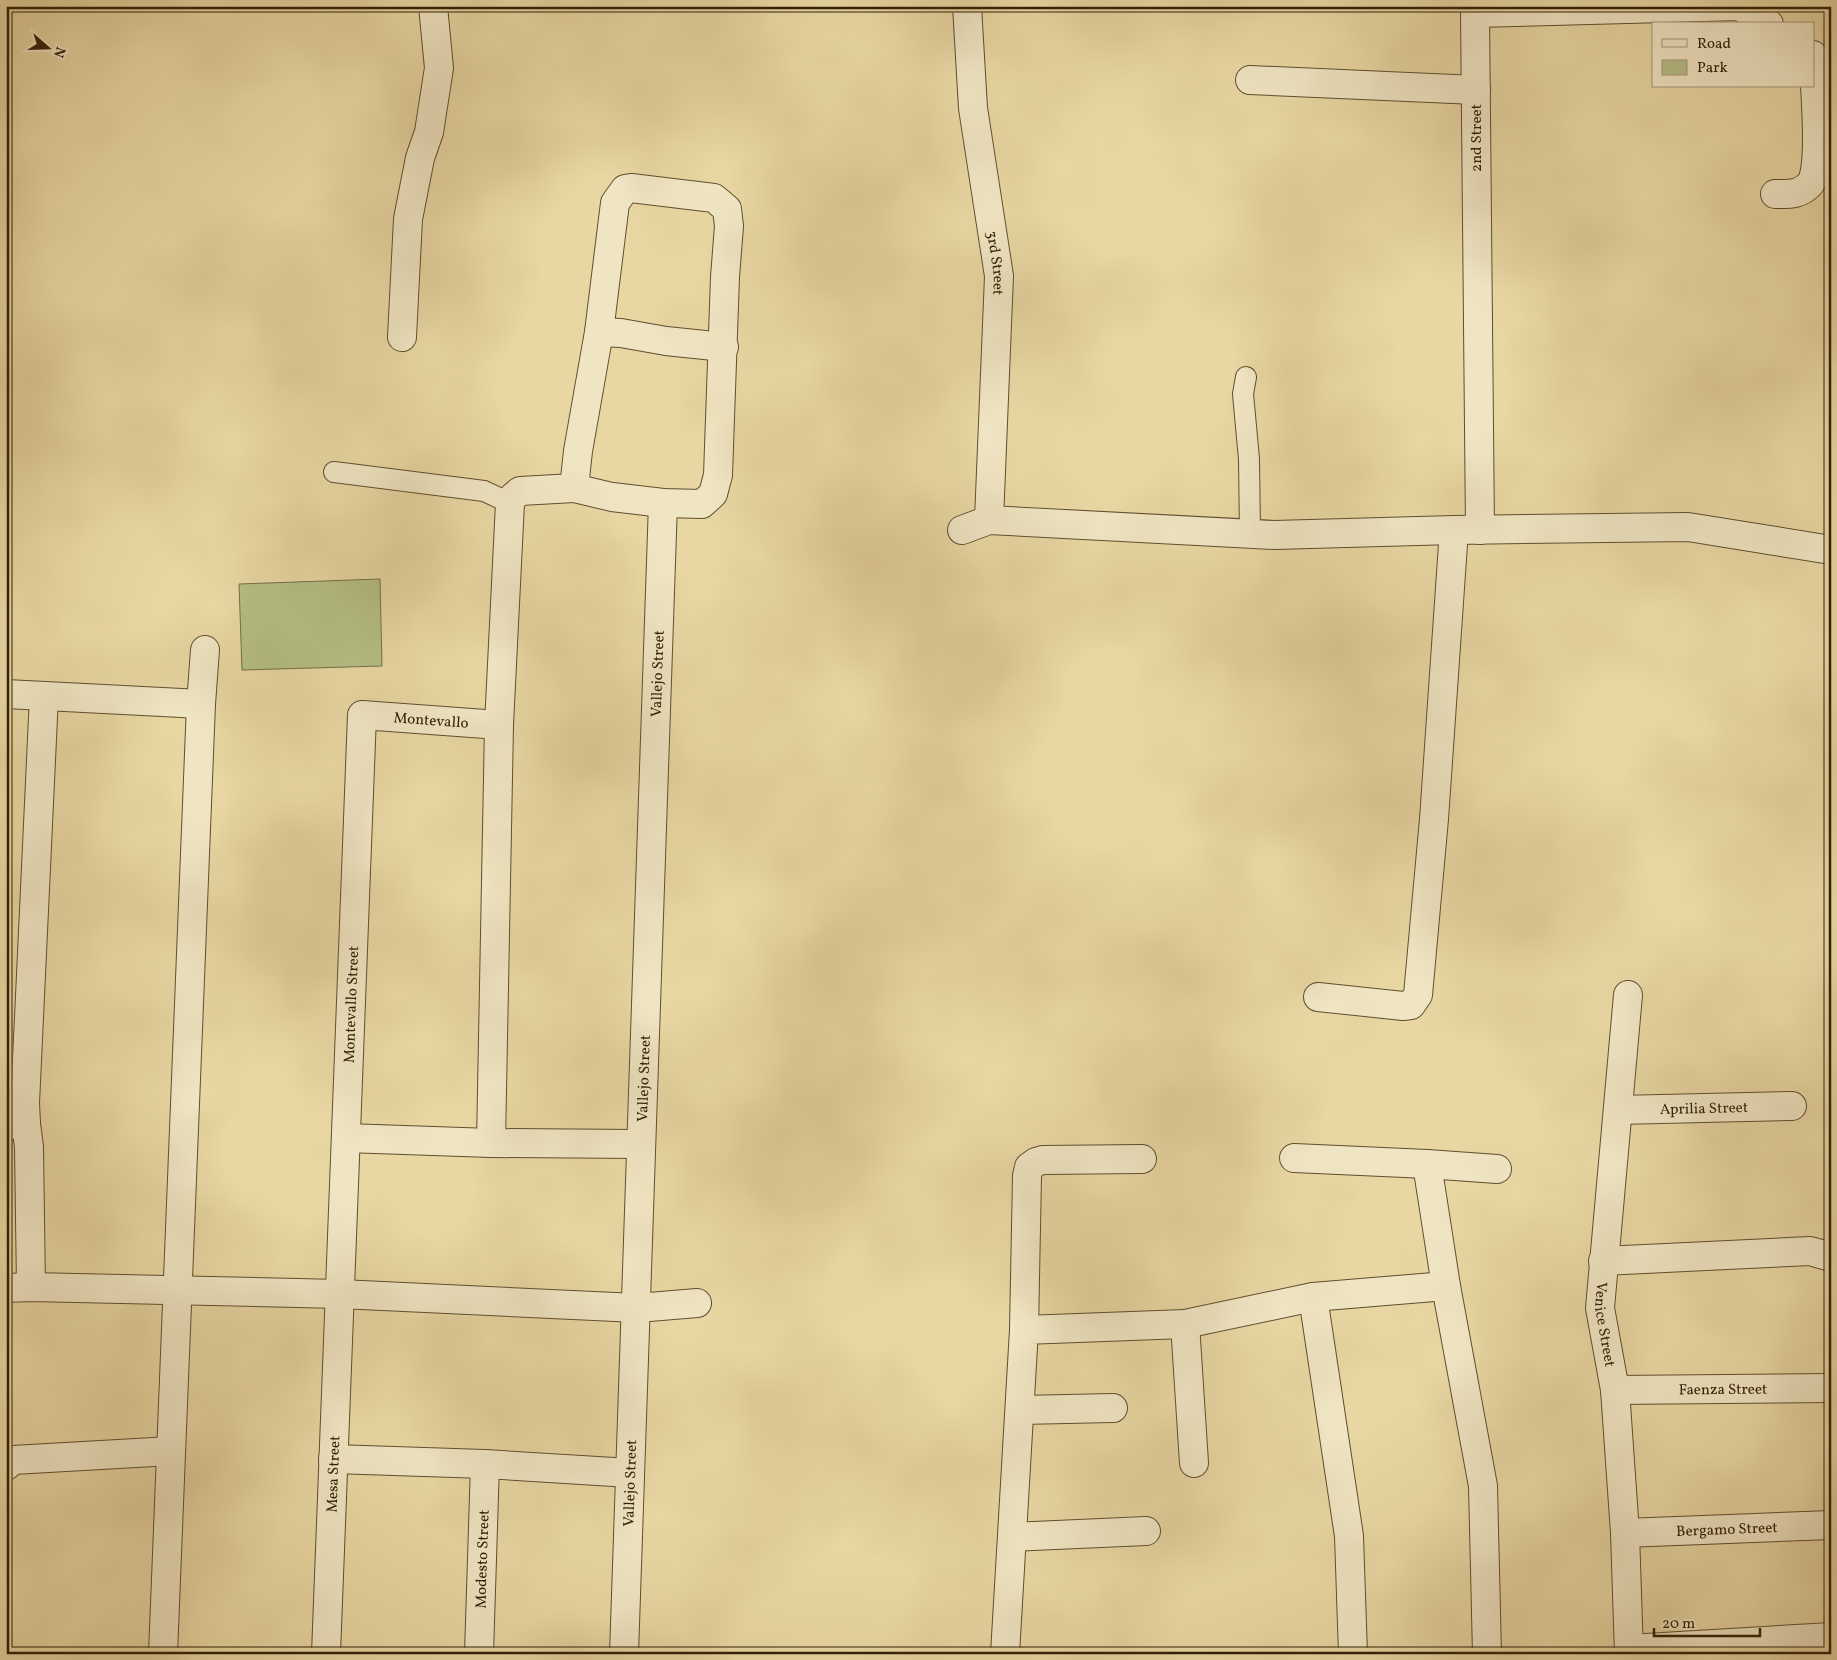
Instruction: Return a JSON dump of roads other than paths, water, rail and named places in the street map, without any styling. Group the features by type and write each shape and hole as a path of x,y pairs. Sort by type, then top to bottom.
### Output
{"street":[{"path":"402,337 408,219 419,163 429,132 439,68 433,6"},
{"name":"3rd Street","path":"968,6 973,108 999,276 989,520"},
{"path":"1741,7 1766,22"},
{"name":"2nd Street","path":"1318,997 1403,1006 1411,1005 1418,995 1434,819 1467,530 1476,90 1475,13 1741,7"},
{"path":"1250,80 1476,90"},
{"path":"1775,194 1794,194 1802,191 1812,183 1816,173 1814,80"},
{"path":"491,1143 498,725 510,503 513,497 520,491 574,488 612,497 663,503 702,504 713,494 718,475 729,226 727,209 714,198 631,188 625,189 615,202 599,332 578,451 574,488"},
{"path":"599,332 621,333 666,342 724,347"},
{"name":"Vallejo Street","path":"624,1654 663,503"},
{"path":"962,530 989,520 1274,535 1688,527 1831,550"},
{"path":"163,1654 201,704 205,650"},
{"path":"6,694 201,704"},
{"path":"44,696 25,1103 16,1124 29,1146 19,1287 340,1294 637,1308 697,1304"},
{"name":"Montevallo","path":"362,715 498,725"},
{"name":"Montevallo Street","path":"340,1294 362,715"},
{"name":"Venice Street","path":"1628,995 1600,1308 1615,1390 1625,1534 1629,1652"},
{"name":"Aprilia Street","path":"1618,1110 1792,1106"},
{"path":"346,1138 491,1143 640,1144"},
{"path":"1294,1158 1498,1169"},
{"path":"1005,1654 1024,1330 1027,1176 1029,1166 1043,1160 1142,1159"},
{"path":"1428,1164 1446,1286 1483,1486 1487,1654"},
{"path":"1604,1261 1810,1252 1831,1257"},
{"path":"1024,1330 1185,1324 1313,1297 1446,1286"},
{"name":"Mesa Street","path":"326,1654 340,1294"},
{"path":"1313,1297 1349,1536 1353,1654"},
{"path":"1185,1324 1194,1463"},
{"name":"Faenza Street","path":"1615,1390 1831,1388"},
{"path":"1020,1410 1113,1408"},
{"path":"6,1466 13,1460 171,1451"},
{"path":"333,1458 485,1464 630,1473"},
{"name":"Modesto Street","path":"479,1654 485,1464"},
{"name":"Bergamo Street","path":"1625,1534 1831,1525"},
{"path":"1012,1537 1146,1531"},
{"path":"1629,1652 1831,1637"}],"lane":[{"path":"1246,377 1243,394 1249,459 1250,534"},
{"path":"334,472 484,491 510,503"}]}
